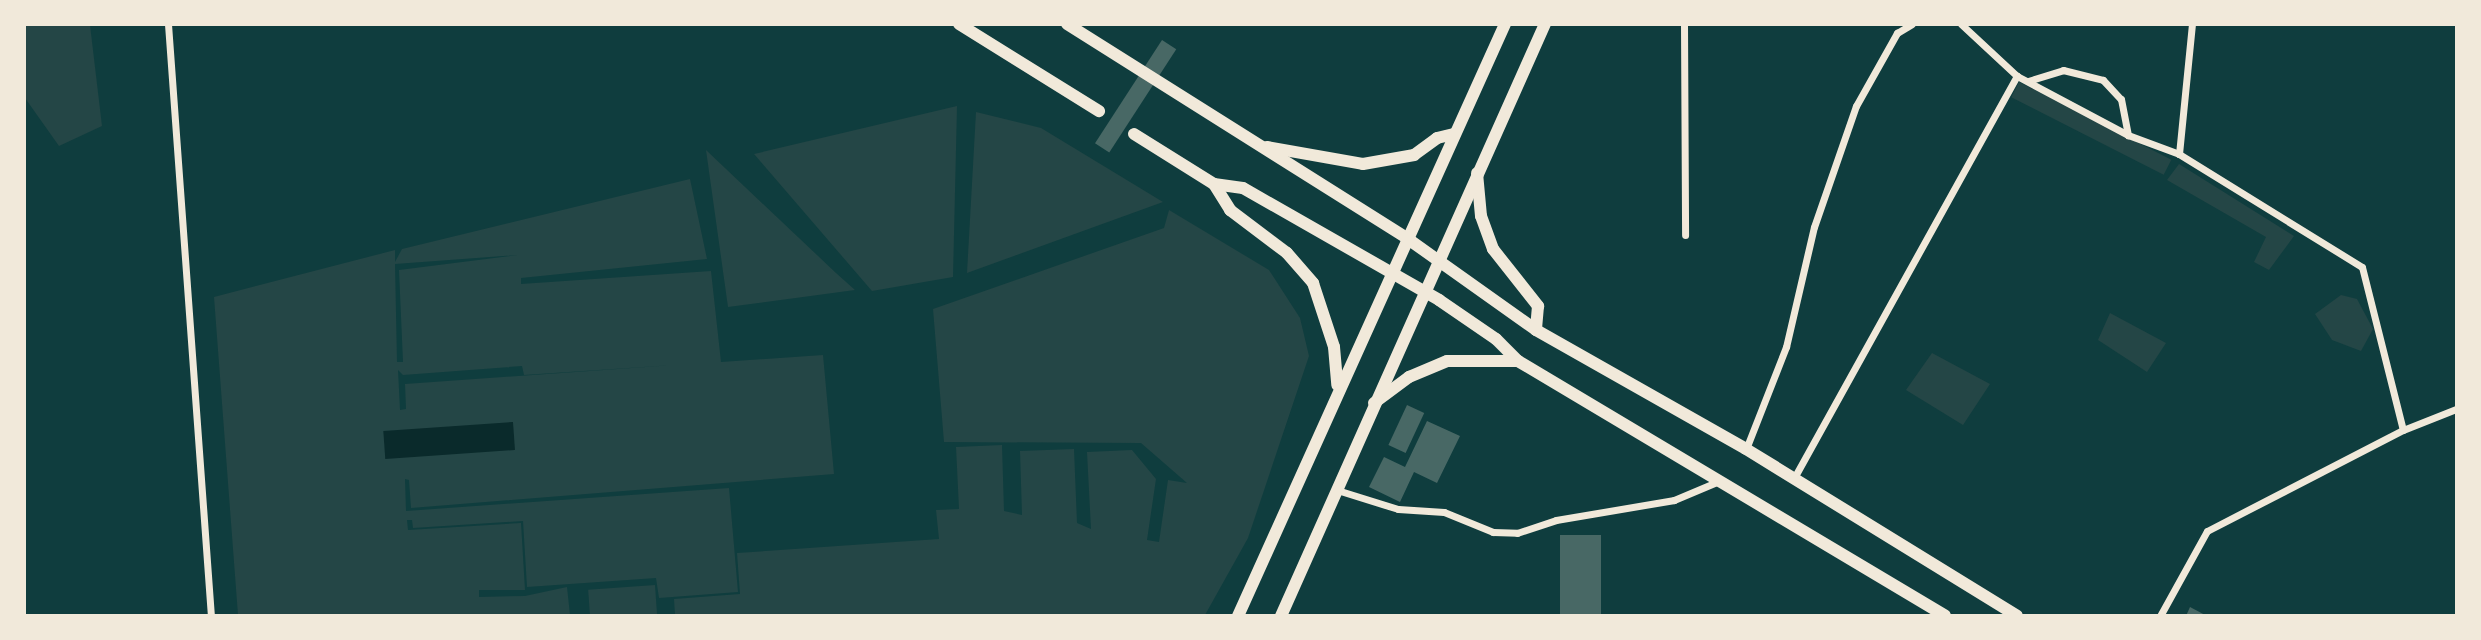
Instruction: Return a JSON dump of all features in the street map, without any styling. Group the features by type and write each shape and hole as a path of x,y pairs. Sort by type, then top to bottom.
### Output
{"street":[{"path":"168,24 211,615"},
{"path":"959,24 1099,110"},
{"path":"1067,24 1408,239 1536,330 1746,449 2017,615"},
{"path":"1238,615 1337,388 1505,24"},
{"path":"1281,615 1476,171 1545,24"},
{"path":"1684,24 1685,235"},
{"path":"1746,449 1786,347 1814,227 1856,106 1897,33 1912,24"},
{"path":"1961,24 2017,76 2129,135 2179,154 2362,267 2403,430"},
{"path":"2179,154 2192,24"},
{"path":"2028,81 2063,70 2103,80 2121,99 2129,135"},
{"path":"1794,478 2017,76"},
{"path":"1134,134 1214,184 1243,188 1423,291 1496,340 1518,361 1945,615"},
{"path":"1260,146 1363,164 1413,155 1437,138 1455,134"},
{"path":"1476,171 1481,216 1490,242 1513,280 1538,306 1536,330"},
{"path":"1214,184 1230,211 1287,253 1313,283 1334,346 1337,388"},
{"path":"1374,403 1409,377 1447,361 1518,361"},
{"path":"2160,615 2207,531 2403,430 2456,409"},
{"path":"1336,490 1398,509 1444,513 1493,532 1517,533 1556,520 1674,500 1721,480"}],"shaded area":[{"path":"24,25 90,25 102,126 59,146 25,98"},
{"path":"2019,82 2171,160 2164,175 2011,97"},
{"path":"957,106 953,277 872,291 754,154"},
{"path":"976,112 1041,128 1163,202 967,273"},
{"path":"706,150 836,273 855,290 728,307"},
{"path":"2179,164 2294,236 2269,270 2254,262 2266,237 2167,180"},
{"path":"690,179 707,259 521,278 521,284 711,271 721,362 823,355 834,474 411,508 409,480 405,479 406,511 729,488 738,592 659,598 656,578 527,587 523,521 413,528 412,520 407,520 408,530 521,523 525,590 479,590 479,597 525,596 567,587 570,615 238,615 214,297 395,250 395,262 402,249","holes":["518,255 399,270 403,362 397,362 395,264","674,365 405,384 406,409 400,410 398,370 403,375 522,366 524,375"]},
{"path":"1169,210 1269,270 1300,318 1309,356 1248,538 1205,615 675,615 674,599 740,594 737,553 939,539 936,510 959,509 956,447 1002,445 1004,511 1022,515 1020,451 1074,449 1077,523 1091,529 1087,452 1132,450 1156,479 1147,540 1159,542 1168,480 1187,483 1141,443 944,442 933,309 1164,228"},
{"path":"2341,295 2357,299 2373,329 2361,351 2332,340 2315,314"},
{"path":"2110,313 2166,343 2147,372 2098,340"},
{"path":"1932,353 1990,384 1963,425 1906,390"},
{"path":"513,422 515,450 385,459 383,431"},
{"path":"655,585 657,615 590,616 588,590"}],"building":[{"path":"1162,40 1176,49 1109,152 1095,143"},
{"path":"1407,405 1424,413 1406,453 1388,445"},
{"path":"1427,421 1460,436 1437,483 1414,472 1400,502 1369,487 1384,457 1405,467"},
{"path":"1560,535 1601,535 1601,616 1560,616"},
{"path":"2190,607 2207,616 2186,616"}]}
